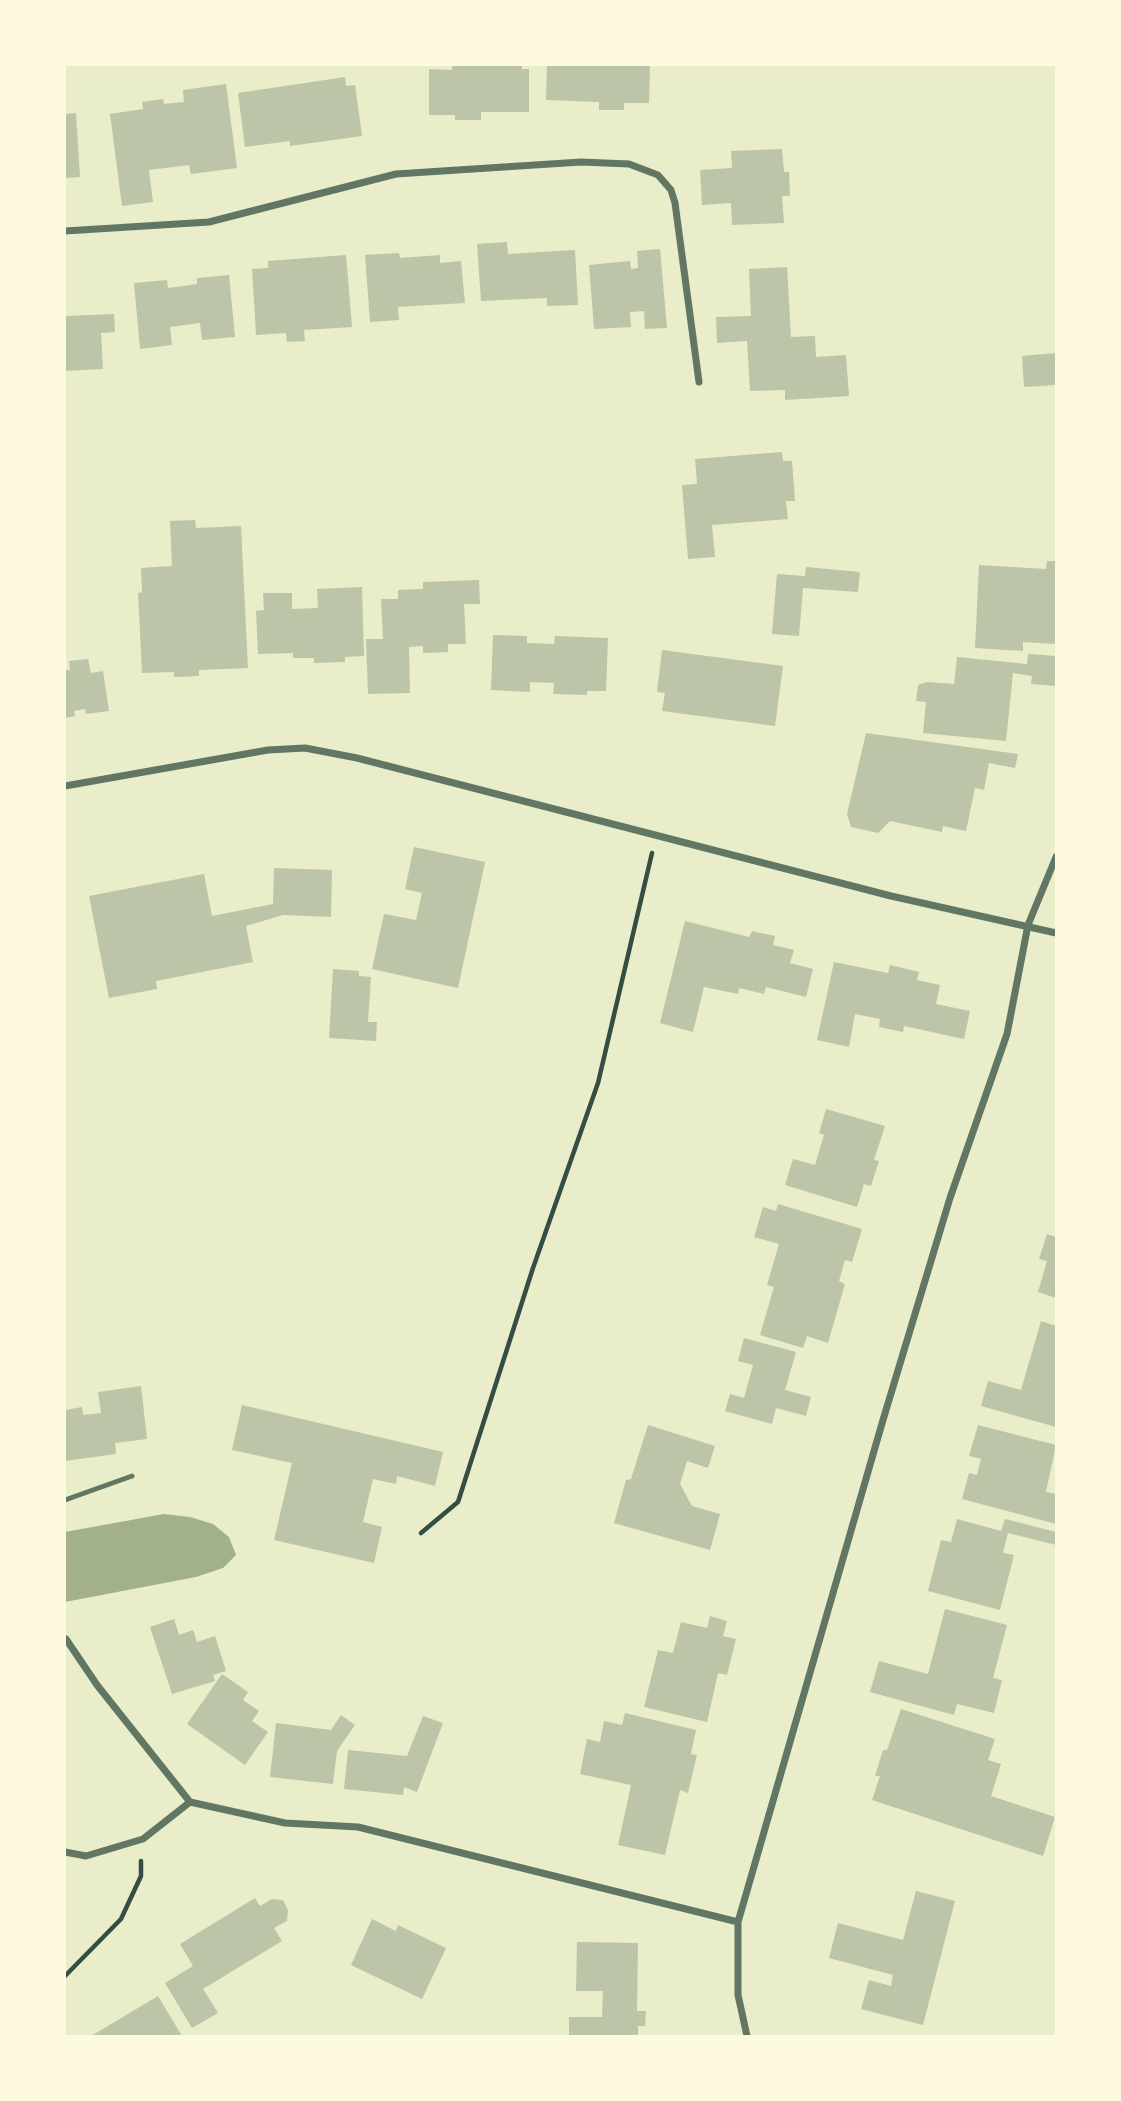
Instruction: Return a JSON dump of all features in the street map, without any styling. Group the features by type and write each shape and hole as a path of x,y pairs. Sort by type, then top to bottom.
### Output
{"street":[{"path":"65,231 209,222 396,174 581,162 629,164 658,175 671,190 685,260 699,382"},
{"path":"65,786 268,750 305,748 357,758 891,896 1056,933"},
{"path":"747,2036 738,1995 738,1922 950,1198 1007,1034 1028,925 1056,857"},
{"path":"65,1637 97,1685 190,1802 285,1823 358,1826 738,1922"},
{"path":"65,1852 86,1856 143,1839 190,1802"}],"lane":[{"path":"65,1500 132,1476"}],"path":[{"path":"421,1533 458,1502 533,1268 598,1083 656,836"},
{"path":"65,1976 121,1919 141,1876 143,1839"}],"shaded area":[{"path":"164,1514 190,1517 213,1524 229,1537 236,1555 223,1568 196,1577 65,1602 65,1532"}],"building":[{"path":"452,65 522,65 522,69 529,69 529,112 481,112 481,120 455,120 455,115 429,115 429,69 452,70"},
{"path":"547,65 650,65 649,103 624,103 624,110 599,110 599,102 546,100"},
{"path":"345,77 346,86 355,85 362,136 290,146 290,141 245,147 238,93"},
{"path":"226,84 237,168 191,174 189,165 149,170 153,202 122,206 110,114 143,109 142,102 163,99 164,104 184,102 183,90"},
{"path":"76,113 80,177 65,178 65,114"},
{"path":"782,149 784,172 789,172 790,196 782,196 784,223 732,225 731,203 702,205 700,170 732,168 731,151"},
{"path":"507,242 508,254 575,250 578,305 547,306 547,298 481,301 477,244"},
{"path":"660,249 667,328 645,329 644,311 630,312 631,327 594,329 589,265 630,261 631,269 638,268 637,251"},
{"path":"399,253 400,258 440,255 440,263 461,261 465,303 398,307 399,320 370,322 365,255"},
{"path":"346,255 352,327 304,330 305,341 287,342 286,333 256,335 252,269 268,268 268,261"},
{"path":"787,267 791,337 815,336 816,357 846,355 849,396 785,400 785,390 750,391 747,341 717,343 716,317 751,316 749,269"},
{"path":"229,275 235,337 202,340 200,323 170,327 172,345 140,349 134,283 167,280 168,288 197,284 197,278"},
{"path":"114,314 115,332 101,333 103,369 65,371 66,316"},
{"path":"1056,353 1056,385 1024,387 1022,356"},
{"path":"782,452 783,461 792,461 795,501 786,501 788,519 712,525 715,557 688,559 682,485 697,484 695,459"},
{"path":"195,520 196,528 241,526 248,668 199,670 199,676 174,677 174,672 142,673 138,593 142,592 141,568 172,566 170,521"},
{"path":"1047,561 1056,561 1056,644 1023,642 1023,651 975,648 979,565 1046,569"},
{"path":"806,567 860,572 858,592 803,588 799,636 772,634 777,574 805,576"},
{"path":"479,580 480,604 464,604 466,644 448,644 448,652 423,653 423,646 409,647 410,693 368,694 366,639 383,639 381,599 398,599 398,590 423,589 423,582"},
{"path":"362,587 364,656 345,657 345,662 314,663 314,658 293,658 293,653 258,654 256,611 264,610 263,593 292,593 292,609 318,608 317,589"},
{"path":"493,635 527,636 527,643 554,644 555,636 608,638 606,691 587,691 587,695 553,694 554,683 530,682 530,692 491,690"},
{"path":"662,650 783,666 775,726 662,711 665,693 657,692"},
{"path":"1028,654 1056,656 1056,686 1031,684 1032,676 1013,673 1006,741 923,733 926,702 916,701 918,685 927,682 954,684 957,657 1027,664"},
{"path":"88,659 91,673 103,671 109,711 86,714 85,709 74,711 75,716 65,718 65,670 70,670 69,661"},
{"path":"866,733 1018,754 1015,768 989,763 984,790 975,788 966,831 943,826 942,832 890,821 878,833 851,827 847,814"},
{"path":"414,847 485,862 458,988 372,969 384,914 416,920 422,893 405,889"},
{"path":"274,868 332,870 331,917 283,915 246,926 253,962 156,981 157,989 109,998 89,896 204,874 212,916 273,904"},
{"path":"685,921 749,937 752,931 775,936 773,945 794,950 790,963 813,969 806,997 766,987 764,994 739,988 738,994 704,987 693,1032 660,1023"},
{"path":"834,962 888,973 890,965 919,972 917,980 940,985 936,1004 970,1011 964,1039 904,1026 903,1032 879,1027 880,1019 855,1014 849,1047 817,1040"},
{"path":"333,969 359,971 359,976 371,977 368,1022 377,1022 376,1041 329,1038"},
{"path":"826,1109 885,1126 874,1160 879,1161 871,1186 864,1184 857,1207 785,1185 793,1159 815,1165 824,1135 819,1133"},
{"path":"778,1204 862,1229 852,1262 845,1260 839,1281 845,1284 828,1343 807,1336 803,1348 760,1335 774,1287 767,1285 779,1244 754,1237 763,1207 776,1211"},
{"path":"1047,1234 1056,1237 1056,1298 1038,1292 1047,1261 1039,1259"},
{"path":"1041,1321 1056,1326 1056,1427 981,1406 988,1381 1021,1390"},
{"path":"744,1338 796,1352 785,1390 811,1397 806,1416 776,1408 772,1424 725,1411 730,1394 744,1398 753,1365 738,1361"},
{"path":"141,1386 147,1439 115,1443 116,1454 65,1461 65,1410 82,1407 83,1415 101,1413 98,1392"},
{"path":"242,1405 443,1452 435,1486 397,1476 396,1484 373,1479 363,1522 382,1527 374,1563 274,1540 292,1463 232,1450"},
{"path":"648,1425 715,1446 708,1468 687,1461 680,1484 692,1506 720,1514 710,1550 614,1523 626,1480 631,1479"},
{"path":"978,1425 1056,1445 1046,1492 1056,1494 1056,1524 962,1499 969,1473 977,1475 981,1459 969,1456"},
{"path":"957,1519 1001,1531 1005,1519 1056,1532 1056,1545 1008,1533 1003,1553 1014,1555 1000,1610 928,1591 941,1540 951,1542"},
{"path":"945,1609 1007,1625 993,1678 1002,1680 994,1713 957,1704 954,1715 870,1692 879,1661 928,1674"},
{"path":"710,1616 727,1621 723,1636 736,1639 727,1675 718,1673 707,1722 644,1707 658,1650 673,1653 681,1622 707,1628"},
{"path":"174,1619 179,1635 193,1630 197,1642 215,1636 226,1671 213,1675 215,1681 172,1694 150,1627"},
{"path":"222,1674 248,1692 243,1700 259,1711 252,1721 268,1732 245,1765 187,1724"},
{"path":"901,1709 995,1739 988,1760 1001,1764 991,1796 1055,1817 1043,1856 872,1800 880,1776 875,1776 883,1750 887,1750"},
{"path":"625,1713 696,1730 691,1754 697,1755 688,1793 680,1790 665,1855 618,1845 631,1785 580,1774 587,1739 600,1742 604,1721 622,1725"},
{"path":"341,1715 355,1725 337,1751 333,1784 270,1777 276,1723 331,1730"},
{"path":"423,1716 443,1723 417,1792 404,1787 403,1795 344,1789 348,1750 407,1756"},
{"path":"916,1891 955,1901 923,2025 861,2009 869,1980 891,1986 893,1975 829,1958 838,1923 903,1940"},
{"path":"255,1898 260,1906 272,1899 283,1900 288,1910 287,1921 274,1928 282,1941 203,1989 218,2013 192,2028 165,1983 193,1966 180,1944"},
{"path":"372,1919 396,1931 398,1925 446,1948 422,1999 351,1965"},
{"path":"577,1942 638,1943 637,2011 646,2011 645,2026 638,2026 638,2036 569,2036 569,2017 602,2017 603,1991 576,1991"},
{"path":"158,1996 182,2036 91,2036"}]}
